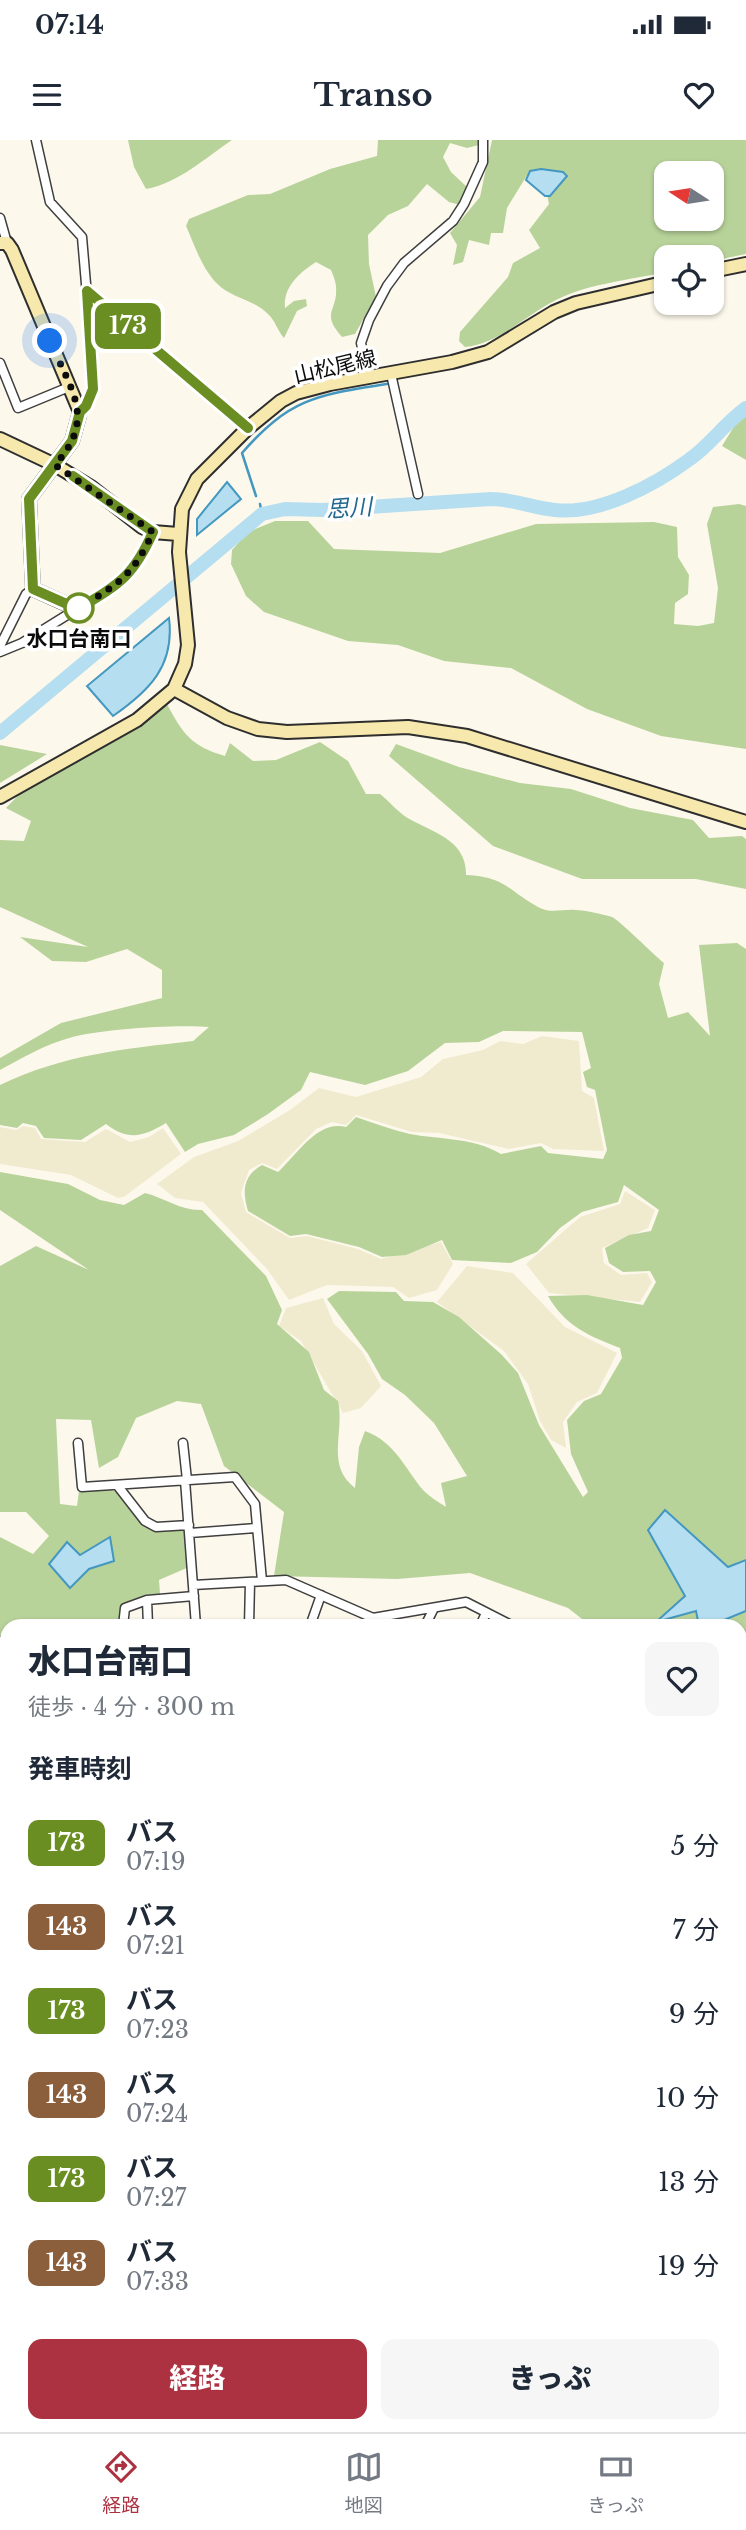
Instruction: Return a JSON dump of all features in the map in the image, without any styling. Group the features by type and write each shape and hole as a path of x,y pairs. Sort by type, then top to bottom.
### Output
{"street":[{"path":"33,589 29,499 72,441 80,412 90,400 94,378 82,237 50,202 36,140"},
{"path":"369,378 361,343 369,320 387,286 404,263 453,222 472,189 483,162 483,140"},
{"path":"0,218 3,243 80,412"},
{"path":"724,269 746,264"},
{"name":"山松尾線","path":"0,797 137,720 174,689 185,664 188,645 178,534 182,509 197,479 248,428 281,401 296,393 488,352 554,312 576,303 654,285"},
{"path":"87,291 248,428"},
{"path":"0,363 18,408 69,387"},
{"path":"391,374 418,494"},
{"path":"0,439 55,465 153,532 178,534"},
{"path":"0,653 125,579 140,560 153,532"},
{"path":"33,589 78,609"},
{"path":"0,646 26,594 33,589"},
{"path":"174,689 227,718 258,729 287,732 408,727 467,736 746,821"},
{"path":"78,1443 82,1487 235,1477 255,1504 261,1581"},
{"path":"183,1443 196,1619"},
{"path":"117,1485 145,1521 156,1527 257,1528"},
{"path":"194,1586 286,1580 365,1619"},
{"path":"249,1619 250,1582"},
{"path":"312,1619 321,1595"},
{"path":"124,1619 125,1608 147,1600 194,1596"},
{"path":"147,1600 148,1619"},
{"path":"384,1619 466,1602 498,1619"},
{"path":"428,1619 434,1608"},
{"path":"483,1619 486,1613"}],"shaded area":[{"path":"542,1036 579,1041 582,1091 594,1098 604,1151 553,1149 541,1143 509,1149 439,1133 412,1132 356,1115 346,1125 332,1122 316,1129 277,1169 262,1163 249,1170 241,1193 246,1212 290,1238 307,1236 358,1249 381,1259 441,1242 453,1264 437,1290 409,1298 393,1287 327,1285 289,1300 267,1269 203,1202 175,1198 157,1184 194,1157 238,1141 290,1110 319,1088 356,1097 421,1077 443,1059 483,1050 500,1041 523,1044"},
{"path":"23,1126 35,1128 41,1139 85,1142 106,1129 130,1142 149,1137 163,1128 181,1154 124,1197 118,1198 71,1175 0,1164 0,1127 16,1130"},
{"path":"625,1191 655,1210 648,1228 602,1248 604,1263 621,1275 647,1273 652,1282 640,1302 549,1293 526,1264 580,1217 620,1204"},
{"path":"467,1266 513,1273 565,1327 617,1353 597,1393 577,1402 563,1422 566,1448 551,1440 540,1421 528,1384 504,1351 437,1302"},
{"path":"323,1298 334,1324 362,1351 381,1386 361,1408 343,1413 301,1341 279,1326 286,1308"}],"green space":[{"path":"128,140 232,140 181,176 146,189 134,167"},
{"path":"378,140 480,140 479,145 467,148 450,143 443,157 451,172 468,188 460,205 449,202 427,184 408,206 388,215 368,235 369,264 376,297 355,334 342,337 332,322 335,281 331,270 316,262 289,287 285,308 294,301 306,299 307,306 297,311 284,338 264,310 215,282 200,259 186,226 189,219 248,195 270,194 330,169 377,156"},
{"path":"492,140 746,140 746,254 724,259 724,245 654,245 654,275 569,294 490,340 465,347 459,341 460,332 508,277 513,263 540,248 529,230 549,204 547,195 529,172 507,208 503,233 491,233 489,245 469,240 463,262 453,265 457,245 450,233 480,197"},
{"path":"746,407 746,460 722,446"},
{"path":"739,504 746,506 746,749 661,736 587,709 511,668 444,661 398,645 348,641 264,612 246,596 231,564 232,550 248,532 275,521 308,521 334,549 440,553 536,524 654,522 677,527 678,557 689,575 688,594 675,603 674,624 698,626 714,623 718,588 707,524 713,507"},
{"path":"167,704 189,738 196,743 225,756 230,743 253,761 276,760 320,742 348,761 366,794 380,794 406,817 436,832 454,845 465,863 466,875 490,878 543,909 584,911 612,917 664,963 659,984 668,1018 688,1012 710,1036 699,945 737,943 746,949 746,1560 729,1567 665,1510 685,1596 660,1619 582,1619 568,1608 470,1573 397,1579 274,1576 284,1512 224,1466 201,1404 177,1401 136,1418 118,1457 99,1468 91,1420 56,1419 60,1504 77,1506 79,1491 112,1490 123,1497 143,1523 186,1531 189,1567 159,1580 160,1594 145,1595 122,1606 121,1619 0,1619 0,1537 33,1554 49,1536 26,1512 0,1512 0,1266 36,1246 89,1270 0,1210 0,1172 68,1184 100,1200 124,1205 145,1193 180,1206 202,1210 266,1276 282,1310 277,1324 309,1352 324,1390 338,1401 338,1459 346,1479 355,1488 359,1447 365,1431 392,1448 423,1490 446,1507 441,1483 467,1476 434,1423 405,1395 382,1379 368,1354 327,1299 339,1291 396,1292 404,1301 433,1302 459,1317 518,1373 539,1425 583,1497 588,1492 571,1454 567,1420 584,1401 601,1394 622,1358 620,1348 579,1329 562,1315 548,1296 587,1295 643,1305 656,1282 650,1271 623,1272 609,1263 605,1248 629,1235 651,1231 659,1210 624,1185 618,1202 582,1212 560,1228 537,1252 511,1263 452,1260 442,1240 406,1255 382,1257 359,1247 306,1234 290,1236 248,1211 246,1185 256,1169 262,1165 278,1172 317,1133 336,1126 346,1127 356,1117 410,1134 479,1145 501,1154 541,1146 548,1153 603,1159 607,1150 595,1090 587,1087 583,1072 591,1068 582,1032 503,1031 479,1042 445,1043 408,1071 365,1085 310,1072 301,1090 268,1114 234,1135 198,1144 185,1152 166,1123 136,1135 121,1133 106,1124 81,1140 44,1138 36,1126 23,1123 17,1128 0,1125 0,1085 48,1066 95,1054 193,1041 209,1027 138,1028 82,1035 42,1048 0,1070 0,1058 61,1023 162,998 162,970 127,949 86,962 52,961 20,937 88,947 0,907 0,840 24,841 31,821 6,808 42,777 148,718"},
{"path":"396,744 459,767 520,783 571,789 630,808 693,820 709,838 742,836 746,839 746,889 696,879 582,879 493,846 389,756"},
{"path":"0,745 47,754 0,783"},
{"path":"696,1610 698,1619 665,1619"},
{"path":"746,1611 746,1619 726,1619"}],"water":[{"path":"541,169 563,172 567,176 550,196 545,196 526,180 530,171"},
{"path":"227,482 241,499 197,535 197,519"},
{"path":"169,618 168,650 157,676 138,697 113,716 87,686"},
{"path":"665,1510 728,1567 746,1560 746,1611 726,1619 698,1619 696,1611 659,1619 685,1596 648,1530"},
{"path":"110,1537 114,1561 89,1569 70,1588 49,1564 67,1542 80,1555"}],"waterway":[{"path":"256,496 242,453 275,421 306,402 323,396 387,384"},
{"name":"思川","path":"0,733 262,514 285,509 323,510 491,499 555,510 590,508 644,488 676,469 746,408"},
{"path":"260,504 262,514"}],"bus line":[{"name":"173","path":"73,476 142,527 153,532 140,560 125,579 78,609 33,589 29,499 72,441 80,412 90,400 94,378 87,291 248,428"}],"place":[{"name":"水口台南口","path":"79,608"}],"route":[{"path":"50,341 80,412 72,441 55,465 91,487 142,527 153,532 140,560 125,579 79,608"}]}
